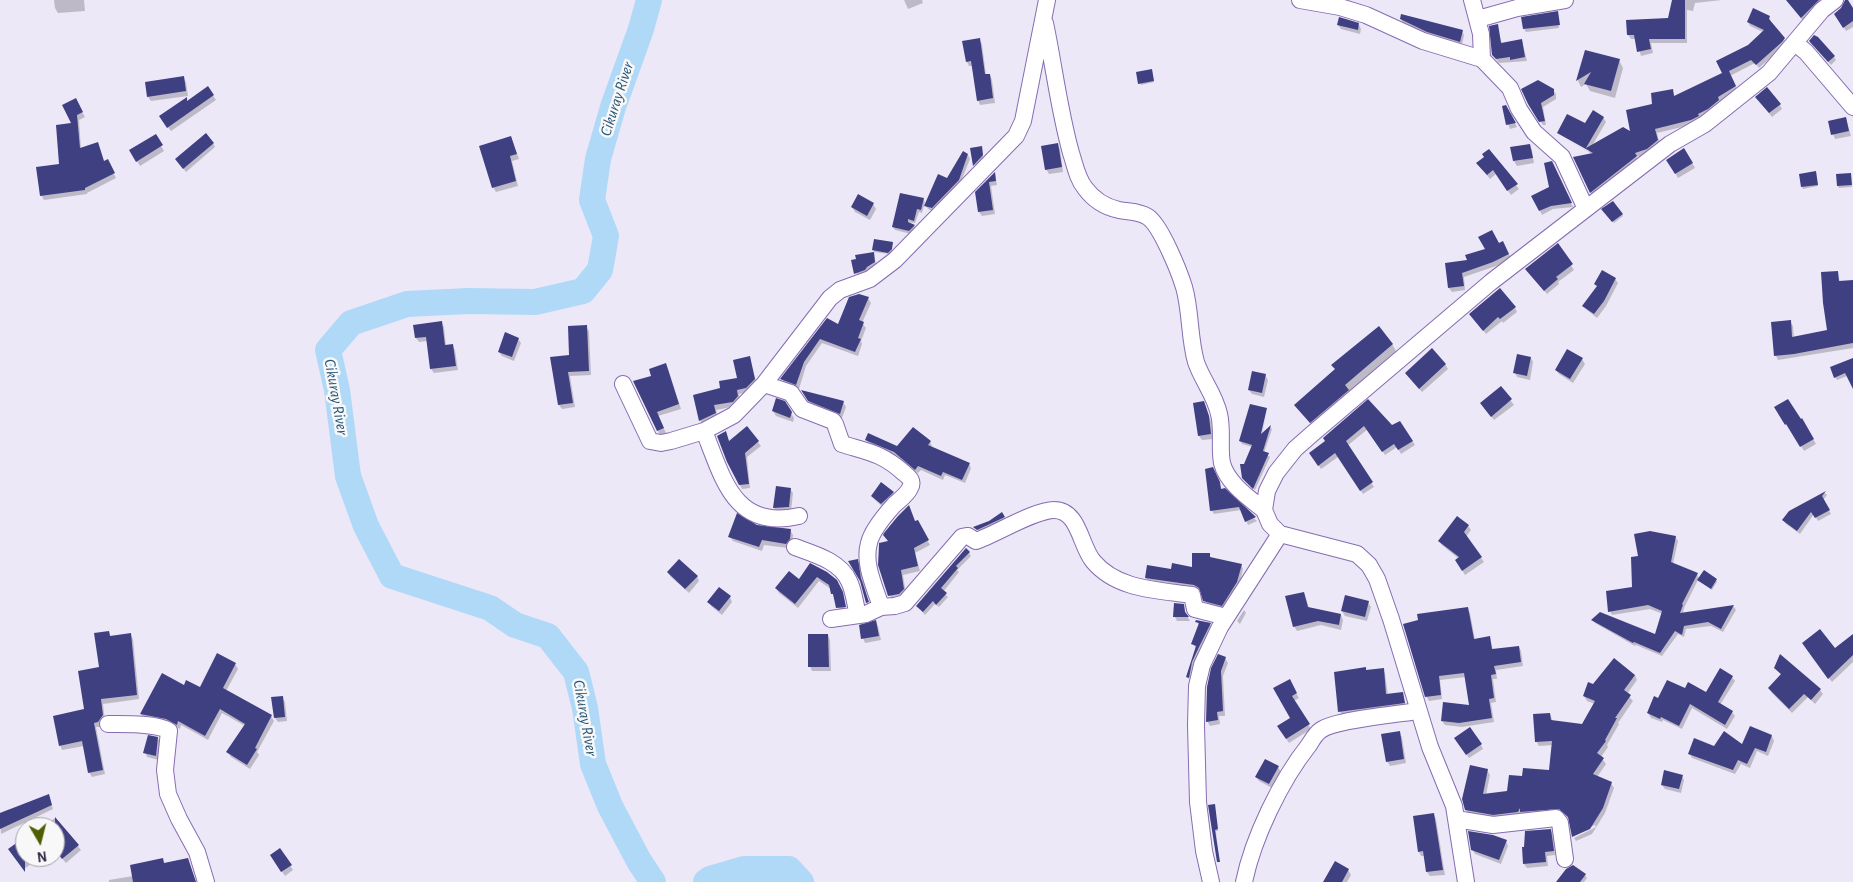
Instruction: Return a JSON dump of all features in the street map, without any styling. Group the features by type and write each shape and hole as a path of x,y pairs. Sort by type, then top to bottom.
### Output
{"street":[{"path":"1300,0 1340,7 1366,15 1423,41 1482,59 1510,88 1519,109 1534,132 1562,157 1586,209"},
{"path":"1472,0 1481,34 1482,59"},
{"path":"1478,19 1517,8 1564,0"},
{"path":"1264,510 1267,491 1276,473 1295,449 1491,282 1670,144 1705,124 1769,74 1822,10 1835,0"},
{"path":"623,384 650,441 661,443 671,441 704,431 734,416 764,384 830,298 840,290 870,279 895,260 1016,136 1024,121 1045,8"},
{"path":"1045,8 1060,110 1078,175 1085,188 1105,206 1136,212 1148,218 1156,226 1184,288 1192,347 1201,376 1213,396 1219,414 1222,464 1232,482 1264,510 1270,524 1280,534 1357,554 1369,565 1377,579 1430,747 1452,800 1466,882"},
{"path":"1795,43 1812,58 1853,107"},
{"path":"764,384 791,394 802,409 833,421 842,444 879,455 892,462 911,478 910,489 892,507 873,533 869,543 867,559 881,607"},
{"path":"704,431 728,491 740,504 759,515 771,518 786,519 799,516"},
{"path":"831,619 858,615 881,607 905,603 962,537 968,536 976,541 1039,512 1057,510 1066,512 1071,516 1092,560 1106,574 1137,587 1192,595 1195,610 1226,617"},
{"path":"1211,882 1204,851 1198,802 1197,686 1202,665 1211,642 1280,534"},
{"path":"794,547 822,557 840,569 850,583 858,615"},
{"path":"1244,882 1254,847 1279,790 1300,755 1320,730 1338,724 1418,711"},
{"path":"108,724 146,726 166,729 168,731 165,770 168,794 197,852 206,882"},
{"path":"1456,819 1493,825 1556,818 1560,823 1565,859"}],"building":[{"path":"1672,0 1685,0 1685,39 1649,39 1651,49 1637,52 1634,35 1627,35 1626,20 1668,18"},
{"path":"1786,0 1819,0 1801,18"},
{"path":"1845,0 1848,0 1853,8 1853,21 1843,28 1834,14 1841,8"},
{"path":"1753,8 1770,16 1769,19 1785,38 1782,42 1756,65 1751,60 1729,71 1736,86 1718,97 1719,100 1698,114 1699,116 1691,120 1655,129 1658,140 1647,149 1635,153 1637,156 1590,193 1573,157 1593,153 1557,133 1567,114 1585,123 1593,110 1604,117 1586,148 1623,127 1630,131 1626,110 1652,104 1651,93 1673,89 1674,96 1722,73 1716,61 1748,45 1764,30 1747,22"},
{"path":"1558,11 1560,25 1523,29 1521,17"},
{"path":"1401,14 1463,30 1460,42 1427,32 1400,19"},
{"path":"1339,17 1359,23 1358,30 1337,25"},
{"path":"1498,24 1501,43 1522,39 1525,57 1510,60 1510,57 1496,59 1492,55 1489,26"},
{"path":"1814,35 1835,56 1828,62 1809,41"},
{"path":"980,38 985,74 990,74 993,98 977,101 971,61 966,62 962,41"},
{"path":"1585,50 1620,59 1611,91 1584,84 1591,72 1576,81"},
{"path":"1152,69 1154,81 1138,84 1136,72"},
{"path":"184,76 186,91 147,97 145,82"},
{"path":"1538,80 1554,89 1554,95 1541,103 1545,121 1539,122 1521,89"},
{"path":"208,86 214,95 167,128 159,116 187,97 187,101"},
{"path":"1767,87 1781,104 1769,113 1755,97"},
{"path":"76,98 83,112 77,115 80,148 98,142 104,161 108,159 115,173 85,188 85,190 40,196 36,167 59,164 56,125 71,123 62,105"},
{"path":"1506,105 1516,123 1506,125 1502,106"},
{"path":"1846,117 1849,131 1831,135 1828,121"},
{"path":"206,133 214,143 183,169 175,159"},
{"path":"156,134 163,145 136,162 129,150"},
{"path":"511,136 517,154 510,156 516,181 492,188 479,146"},
{"path":"1058,143 1062,167 1045,170 1041,146"},
{"path":"1530,144 1533,158 1513,161 1510,147"},
{"path":"982,146 983,155 973,166 970,148"},
{"path":"1684,148 1693,163 1675,174 1666,160"},
{"path":"1489,149 1518,184 1507,191 1493,170 1487,175 1476,163 1484,157 1482,154"},
{"path":"963,151 968,154 959,180 932,208 924,206 938,174 947,178"},
{"path":"1552,161 1572,203 1551,206 1539,211 1531,196 1549,187 1544,163"},
{"path":"1816,171 1818,185 1801,187 1799,174"},
{"path":"995,172 996,181 989,182 993,210 978,212 975,192"},
{"path":"1851,173 1852,185 1837,186 1836,174"},
{"path":"900,193 924,198 921,210 917,209 914,221 908,219 908,222 915,225 909,231 892,227"},
{"path":"858,194 874,203 867,216 851,207"},
{"path":"1613,201 1623,214 1612,222 1601,209"},
{"path":"1492,230 1499,243 1503,241 1509,254 1462,273 1464,286 1448,288 1445,263 1467,260 1465,255 1485,249 1478,237"},
{"path":"874,239 893,242 892,249 888,253 872,250"},
{"path":"1558,243 1573,264 1556,277 1558,279 1544,291 1525,269"},
{"path":"874,252 875,262 865,270 854,274 851,260 856,259 855,255"},
{"path":"1602,270 1616,278 1604,301 1594,314 1582,306 1597,286 1594,284"},
{"path":"1838,271 1839,281 1853,280 1853,343 1774,356 1771,322 1791,320 1792,337 1827,330 1821,272"},
{"path":"1500,288 1516,307 1500,319 1498,317 1483,331 1469,314"},
{"path":"859,294 869,297 859,320 864,322 858,338 861,339 855,352 820,339 804,362 796,385 780,379 827,318 838,324 849,297"},
{"path":"442,321 445,345 453,344 456,366 430,369 426,337 415,338 413,325"},
{"path":"587,325 589,371 568,372 573,403 558,405 550,357 569,355 568,326"},
{"path":"1379,326 1393,344 1345,385 1349,390 1310,423 1294,405 1335,369 1331,365"},
{"path":"505,332 519,338 512,357 498,352"},
{"path":"1432,348 1446,364 1419,389 1405,373"},
{"path":"1567,349 1583,358 1570,379 1555,370"},
{"path":"1517,354 1531,357 1527,376 1513,373"},
{"path":"750,356 755,379 746,388 737,390 738,396 733,402 714,405 716,413 699,421 693,395 720,388 719,381 737,378 733,360"},
{"path":"1853,358 1853,389 1845,373 1834,378 1830,367"},
{"path":"666,363 679,404 657,412 664,428 657,431 633,381 651,376 649,369"},
{"path":"1252,371 1266,374 1262,393 1248,390"},
{"path":"1501,386 1512,399 1491,417 1480,403"},
{"path":"801,390 844,401 840,414 808,401"},
{"path":"776,398 785,401 792,412 790,418 772,411"},
{"path":"1368,399 1392,425 1400,421 1413,441 1398,450 1394,444 1382,452 1364,426 1346,441 1373,482 1360,491 1335,453 1318,466 1309,453 1325,441 1323,438"},
{"path":"1788,399 1814,439 1800,447 1774,407"},
{"path":"1204,401 1209,416 1211,434 1198,436 1193,403"},
{"path":"1250,404 1267,408 1261,434 1271,425 1263,451 1269,453 1253,489 1242,478 1240,464 1244,464 1252,445 1239,441"},
{"path":"747,426 759,441 745,453 749,484 739,485 727,462 717,436 726,431 729,441"},
{"path":"913,427 931,441 928,445 970,463 962,480 943,472 941,476 918,466 915,470 894,452 865,440 868,433 897,446"},
{"path":"1213,467 1221,489 1225,488 1256,517 1245,522 1239,507 1210,511 1205,469"},
{"path":"881,482 894,492 881,504 871,496"},
{"path":"776,486 791,488 789,507 773,508"},
{"path":"1826,491 1822,496 1830,510 1815,518 1811,512 1797,531 1782,520 1789,511"},
{"path":"909,505 915,521 918,520 929,540 914,548 918,566 901,570 904,589 899,594 888,596 878,565 879,543 888,541 883,535 884,533"},
{"path":"1002,512 1005,517 977,530 973,527 989,521"},
{"path":"737,513 757,525 791,529 790,539 786,544 762,540 759,547 728,537"},
{"path":"1457,516 1469,525 1464,532 1482,557 1462,571 1455,560 1459,557 1438,541"},
{"path":"1650,531 1676,536 1671,562 1698,573 1682,604 1680,613 1734,605 1721,629 1708,622 1684,626 1682,635 1675,631 1660,653 1633,643 1591,620 1600,612 1655,634 1662,611 1648,605 1608,612 1606,591 1632,587 1631,557 1638,556 1634,534"},
{"path":"966,548 970,552 956,566 958,568 941,588 947,593 936,605 933,601 923,612 916,606"},
{"path":"1192,553 1210,553 1210,557 1242,564 1237,582 1222,606 1203,601 1199,588 1194,585 1145,578 1147,565 1171,569 1172,563 1192,567"},
{"path":"679,559 698,576 685,589 667,572"},
{"path":"858,559 861,578 869,602 866,603 860,581 848,561"},
{"path":"810,563 837,580 843,592 846,607 836,608 829,585 817,577 795,604 775,588 789,571 799,579"},
{"path":"1704,570 1717,579 1711,589 1697,580"},
{"path":"719,587 731,596 719,611 707,602"},
{"path":"1304,592 1308,607 1341,614 1339,625 1318,621 1293,627 1285,596"},
{"path":"1345,595 1369,601 1365,617 1341,611"},
{"path":"1174,603 1184,604 1185,612 1189,617 1173,617"},
{"path":"1468,607 1474,639 1490,636 1492,649 1519,646 1521,662 1494,666 1496,674 1491,675 1494,698 1489,699 1492,718 1459,723 1441,721 1443,702 1469,705 1464,673 1439,676 1441,695 1425,697 1403,624 1418,620 1417,614"},
{"path":"876,620 879,636 861,639 859,625"},
{"path":"1196,620 1211,623 1199,647 1191,644 1199,623 1195,622"},
{"path":"1820,629 1835,648 1853,634 1853,655 1828,679 1802,643"},
{"path":"109,631 110,636 131,633 137,695 101,699 103,715 98,722 94,723 103,770 88,773 82,741 59,746 53,716 84,709 78,671 99,667 94,633"},
{"path":"808,634 828,634 829,667 808,667"},
{"path":"1196,646 1199,647 1192,662 1189,678 1186,677"},
{"path":"217,653 236,663 223,688 272,715 255,748 257,749 247,765 226,752 245,724 220,709 205,736 178,721 177,725 166,719 140,714 162,673 184,685 186,680 200,687"},
{"path":"1218,654 1226,657 1221,671 1223,711 1217,712 1218,720 1206,722 1207,687 1211,668"},
{"path":"1780,654 1821,689 1811,700 1804,694 1789,709 1768,688 1781,674 1774,668"},
{"path":"1614,658 1635,675 1624,690 1631,695 1615,718 1617,718 1606,741 1597,753 1604,758 1593,774 1612,782 1603,808 1590,829 1572,837 1568,817 1559,809 1520,812 1520,808 1518,812 1493,815 1465,810 1462,799 1470,765 1488,769 1483,794 1507,791 1509,775 1522,776 1523,768 1549,770 1552,741 1535,742 1533,714 1550,713 1551,720 1582,724 1595,701 1583,696 1588,682 1593,684"},
{"path":"1366,667 1366,670 1384,668 1386,694 1403,692 1405,703 1338,712 1334,672"},
{"path":"1720,668 1733,676 1718,702 1733,711 1725,725 1690,704 1679,726 1661,717 1660,719 1647,713 1654,696 1658,698 1667,680 1685,688 1688,682 1706,692"},
{"path":"1290,679 1297,693 1292,696 1310,724 1286,739 1277,726 1290,718 1273,688"},
{"path":"283,696 285,717 274,718 271,697"},
{"path":"1750,726 1772,735 1766,752 1755,748 1747,764 1738,760 1733,770 1688,754 1694,738 1714,746 1724,731 1742,744"},
{"path":"1470,727 1482,744 1466,755 1454,738"},
{"path":"1400,731 1404,759 1386,762 1381,734"},
{"path":"148,735 158,737 156,756 143,753"},
{"path":"1265,759 1279,766 1269,784 1255,777"},
{"path":"1664,770 1683,775 1679,789 1661,785"},
{"path":"49,794 52,805 26,817 15,817 15,822 0,829 0,813"},
{"path":"1215,804 1218,829 1215,830 1220,862 1217,862 1208,805"},
{"path":"1434,813 1443,870 1426,872 1423,851 1418,852 1413,816"},
{"path":"65,829 79,845 65,857"},
{"path":"1551,829 1554,851 1545,852 1546,862 1523,864 1522,847 1524,847 1525,831"},
{"path":"1468,831 1493,835 1507,840 1499,860 1471,850"},
{"path":"15,844 15,858 8,849"},
{"path":"280,848 292,865 281,872 270,855"},
{"path":"163,858 164,863 188,858 196,882 133,882 130,865"},
{"path":"1335,861 1349,869 1342,882 1323,882"},
{"path":"1573,865 1586,874 1580,882 1556,882 1566,869"}],"waterway":[{"name":"Cikuray River","path":"649,0 641,29 613,107 598,159 592,200 606,236 600,270 583,291 535,302 468,301 407,304 351,323 328,350 337,390 348,476 366,526 392,576 490,608 515,625 548,636 576,672 585,708 593,764 610,806 639,861 653,882"},
{"name":"Cikuray River","path":"706,882 710,879 744,869 789,869 801,882"}]}
